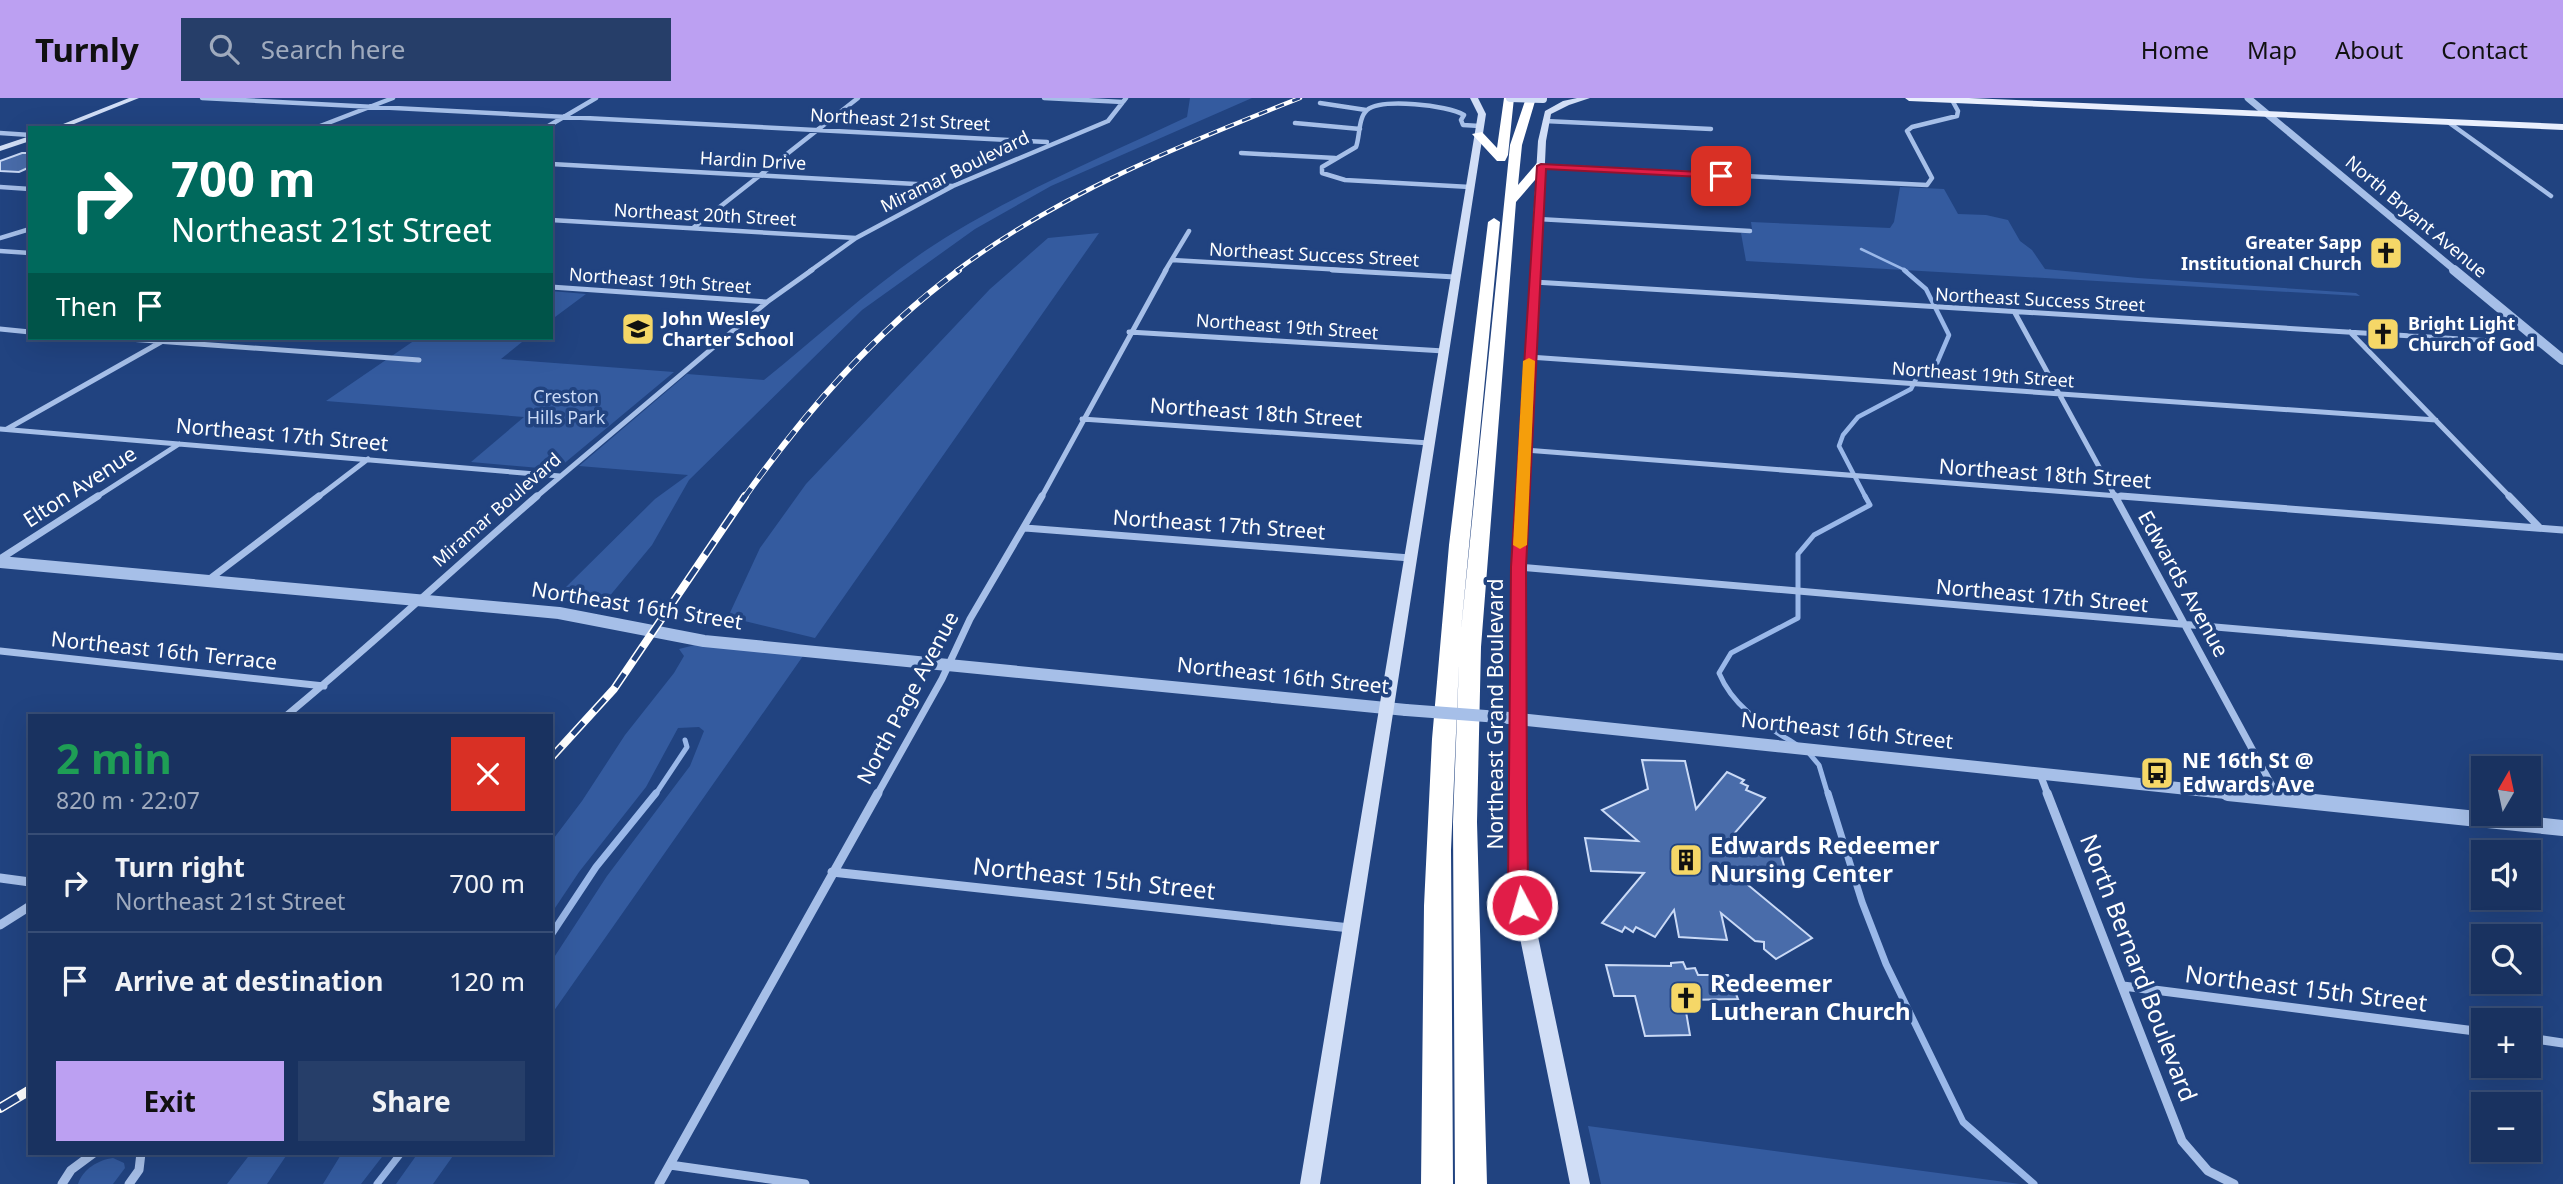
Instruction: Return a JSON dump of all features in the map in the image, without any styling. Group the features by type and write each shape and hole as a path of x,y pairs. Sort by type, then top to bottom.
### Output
{"highway":[{"path":"1437,1184 1439,818 1454,562 1509,98"},
{"path":"1471,1184 1465,822 1470,647 1516,145 1537,99"},
{"path":"1479,130 1501,159"},
{"path":"1510,201 1541,166"}],"main road":[{"path":"62,126 135,98"},
{"path":"1310,1184 1482,114 1474,98"},
{"path":"1509,98 1566,103"},
{"path":"1545,121 1548,113 1566,103 1586,98"},
{"path":"1909,98 2062,102 2563,127"},
{"name":"Northeast Grand Boulevard","path":"1545,121 1508,718 1518,884 1580,1184"},
{"path":"0,149 28,137"}],"street":[{"name":"Northeast 21st Street","path":"202,98 1051,142"},
{"path":"370,107 374,98"},
{"path":"321,126 393,98"},
{"path":"548,126 596,98"},
{"path":"692,229 858,98"},
{"path":"1044,98 1125,100"},
{"name":"North Bryant Avenue","path":"2248,98 2563,360"},
{"name":"Miramar Boulevard","path":"289,714 324,686 419,598 560,476 766,302 856,239 953,186 1051,142 1108,121 1125,100"},
{"path":"1541,166 1927,185 1931,178 1907,131 1912,127 1957,116 1958,111 1952,100"},
{"path":"1470,187 1365,183 1328,177 1322,173 1322,167 1356,147 1366,110 1373,103 1387,101 1453,107 1464,115 1461,120 1463,125 1479,130"},
{"path":"1320,103 1366,110"},
{"path":"1545,121 1711,129"},
{"path":"2448,122 2551,196"},
{"path":"1295,123 1360,129"},
{"path":"0,133 28,136"},
{"path":"1241,153 1335,158"},
{"name":"Hardin Drive","path":"553,164 953,186"},
{"path":"0,187 28,188"},
{"path":"1538,219 1750,231"},
{"name":"Northeast 20th Street","path":"553,220 856,239"},
{"path":"0,238 28,230"},
{"name":"North Page Avenue","path":"659,1184 942,679 953,646 1025,528 1129,332 1189,231"},
{"path":"0,251 28,253"},
{"name":"Northeast Success Street","path":"1172,260 1455,277"},
{"name":"Northeast Success Street","path":"1534,282 2544,344"},
{"name":"Northeast 19th Street","path":"553,287 766,302"},
{"name":"Edwards Avenue","path":"2015,313 2279,799"},
{"path":"0,329 28,331"},
{"name":"Northeast 19th Street","path":"1129,332 1444,351"},
{"path":"2350,332 2541,528"},
{"path":"2,430 166,340 419,360"},
{"name":"Northeast 19th Street","path":"1529,357 2436,420"},
{"name":"Northeast 18th Street","path":"1082,419 1429,443"},
{"name":"Northeast 17th Street","path":"2,430 560,476"},
{"name":"Elton Avenue","path":"0,560 179,444"},
{"name":"Northeast 18th Street","path":"1525,450 2563,530"},
{"path":"207,581 368,459"},
{"name":"Northeast 17th Street","path":"1025,528 1410,558"},
{"name":"Northeast 16th Street","path":"0,560 585,616 653,633 704,641 1508,718 2563,829"},
{"name":"Northeast 17th Street","path":"1519,567 2563,657"},
{"name":"Northeast 16th Terrace","path":"0,651 324,686"},
{"name":"North Bernard Boulevard","path":"2040,774 2182,1141 2208,1171 2234,1184"},
{"name":"Northeast 15th Street","path":"832,872 1351,928"},
{"path":"0,878 28,882"},
{"path":"0,925 28,907"},
{"name":"Northeast 15th Street","path":"2123,986 2471,1030"},
{"path":"2541,1040 2563,1043"},
{"path":"62,1184 71,1170 91,1155"},
{"path":"129,1184 139,1172 141,1155"},
{"path":"670,1165 804,1184"}],"green space":[{"path":"1190,98 1252,98 1051,186 975,229 862,310 689,480 652,545 608,598 565,598 564,589 655,499 688,475 579,466 687,374 764,380 880,284 928,249 1039,186 1187,117"},
{"path":"1900,187 1944,189 1958,214 1986,215 2008,220 2020,241 2032,250 2045,269 2356,293 2360,296 1746,261 1741,233 1752,229 1751,222 1890,228 1894,222"},
{"path":"1099,233 815,638 728,617 760,548 806,484 990,289 1048,238"},
{"path":"553,291 586,294 553,319"},
{"name":"Creston Hills Park","path":"415,340 525,340 501,359 674,372 561,466 551,469 471,462 524,417 326,401"},
{"path":"695,645 803,656 553,1012 553,959 607,876 690,766 704,731 699,727 678,728 646,787 579,872 553,911 553,839 625,735 674,673 684,656 679,649"},
{"path":"1588,1126 2020,1184 1601,1184"},
{"path":"249,1155 287,1155 267,1184 227,1184"},
{"path":"341,1155 383,1155 361,1184 323,1184"},
{"path":"417,1155 454,1155 433,1184 396,1184"},
{"path":"113,1158 124,1163 125,1168 113,1184 78,1184 83,1174 92,1166"}],"building":[{"path":"28,153 28,168 19,172 0,171 0,161"},
{"name":"Edwards Redeemer Nursing Center","path":"1642,760 1685,761 1696,809 1727,772 1744,780 1741,783 1748,786 1746,790 1765,798 1726,843 1778,846 1788,879 1736,875 1812,938 1776,959 1764,949 1764,942 1755,941 1721,913 1727,940 1679,937 1674,910 1655,937 1636,927 1633,932 1625,927 1622,932 1602,923 1644,873 1591,871 1585,838 1638,841 1602,810 1648,789"},
{"name":"Redeemer Lutheran Church","path":"1683,962 1686,969 1695,968 1698,975 1728,975 1738,999 1684,1000 1690,1035 1645,1036 1635,996 1614,996 1606,965 1671,966 1671,963"}],"waterway":[{"path":"1861,249 1907,271"},
{"path":"1866,498 1839,446 1843,435 1858,417 1911,389 1917,377 1937,363 1949,335 1926,289 1904,270"},
{"path":"1797,745 1762,723 1742,706 1725,686 1719,673 1731,653 1798,618 1798,554 1814,535 1870,505 1865,496"},
{"path":"655,795 687,747 685,740"},
{"path":"1808,752 1819,765 1828,795"},
{"path":"553,932 596,867 656,793"},
{"path":"1828,793 1862,902 1886,964 1963,1122 2034,1184"},
{"path":"377,1184 399,1155"}],"railway":[{"path":"956,271 996,243 1079,194 1166,153 1300,98"},
{"path":"744,498 842,375 898,320 959,270"},
{"path":"553,756 614,689 745,496"},
{"path":"0,1108 28,1091"}],"slow traffic":[{"path":"1520,545 1529,361"}],"place":[{"name":"Greater Sapp Institutional Church","path":"2386,253"},
{"name":"John Wesley Charter School","path":"638,329"},
{"name":"Bright Light Church of God","path":"2383,334"},
{"name":"NE 16th St @ Edwards Ave","path":"2157,773"},
{"name":"Edwards Redeemer Nursing Center","path":"1686,860"},
{"name":"Redeemer Lutheran Church","path":"1686,998"}],"route":[{"path":"1522,905 1518,884 1517,804 1519,567 1541,166 1721,176"}]}
